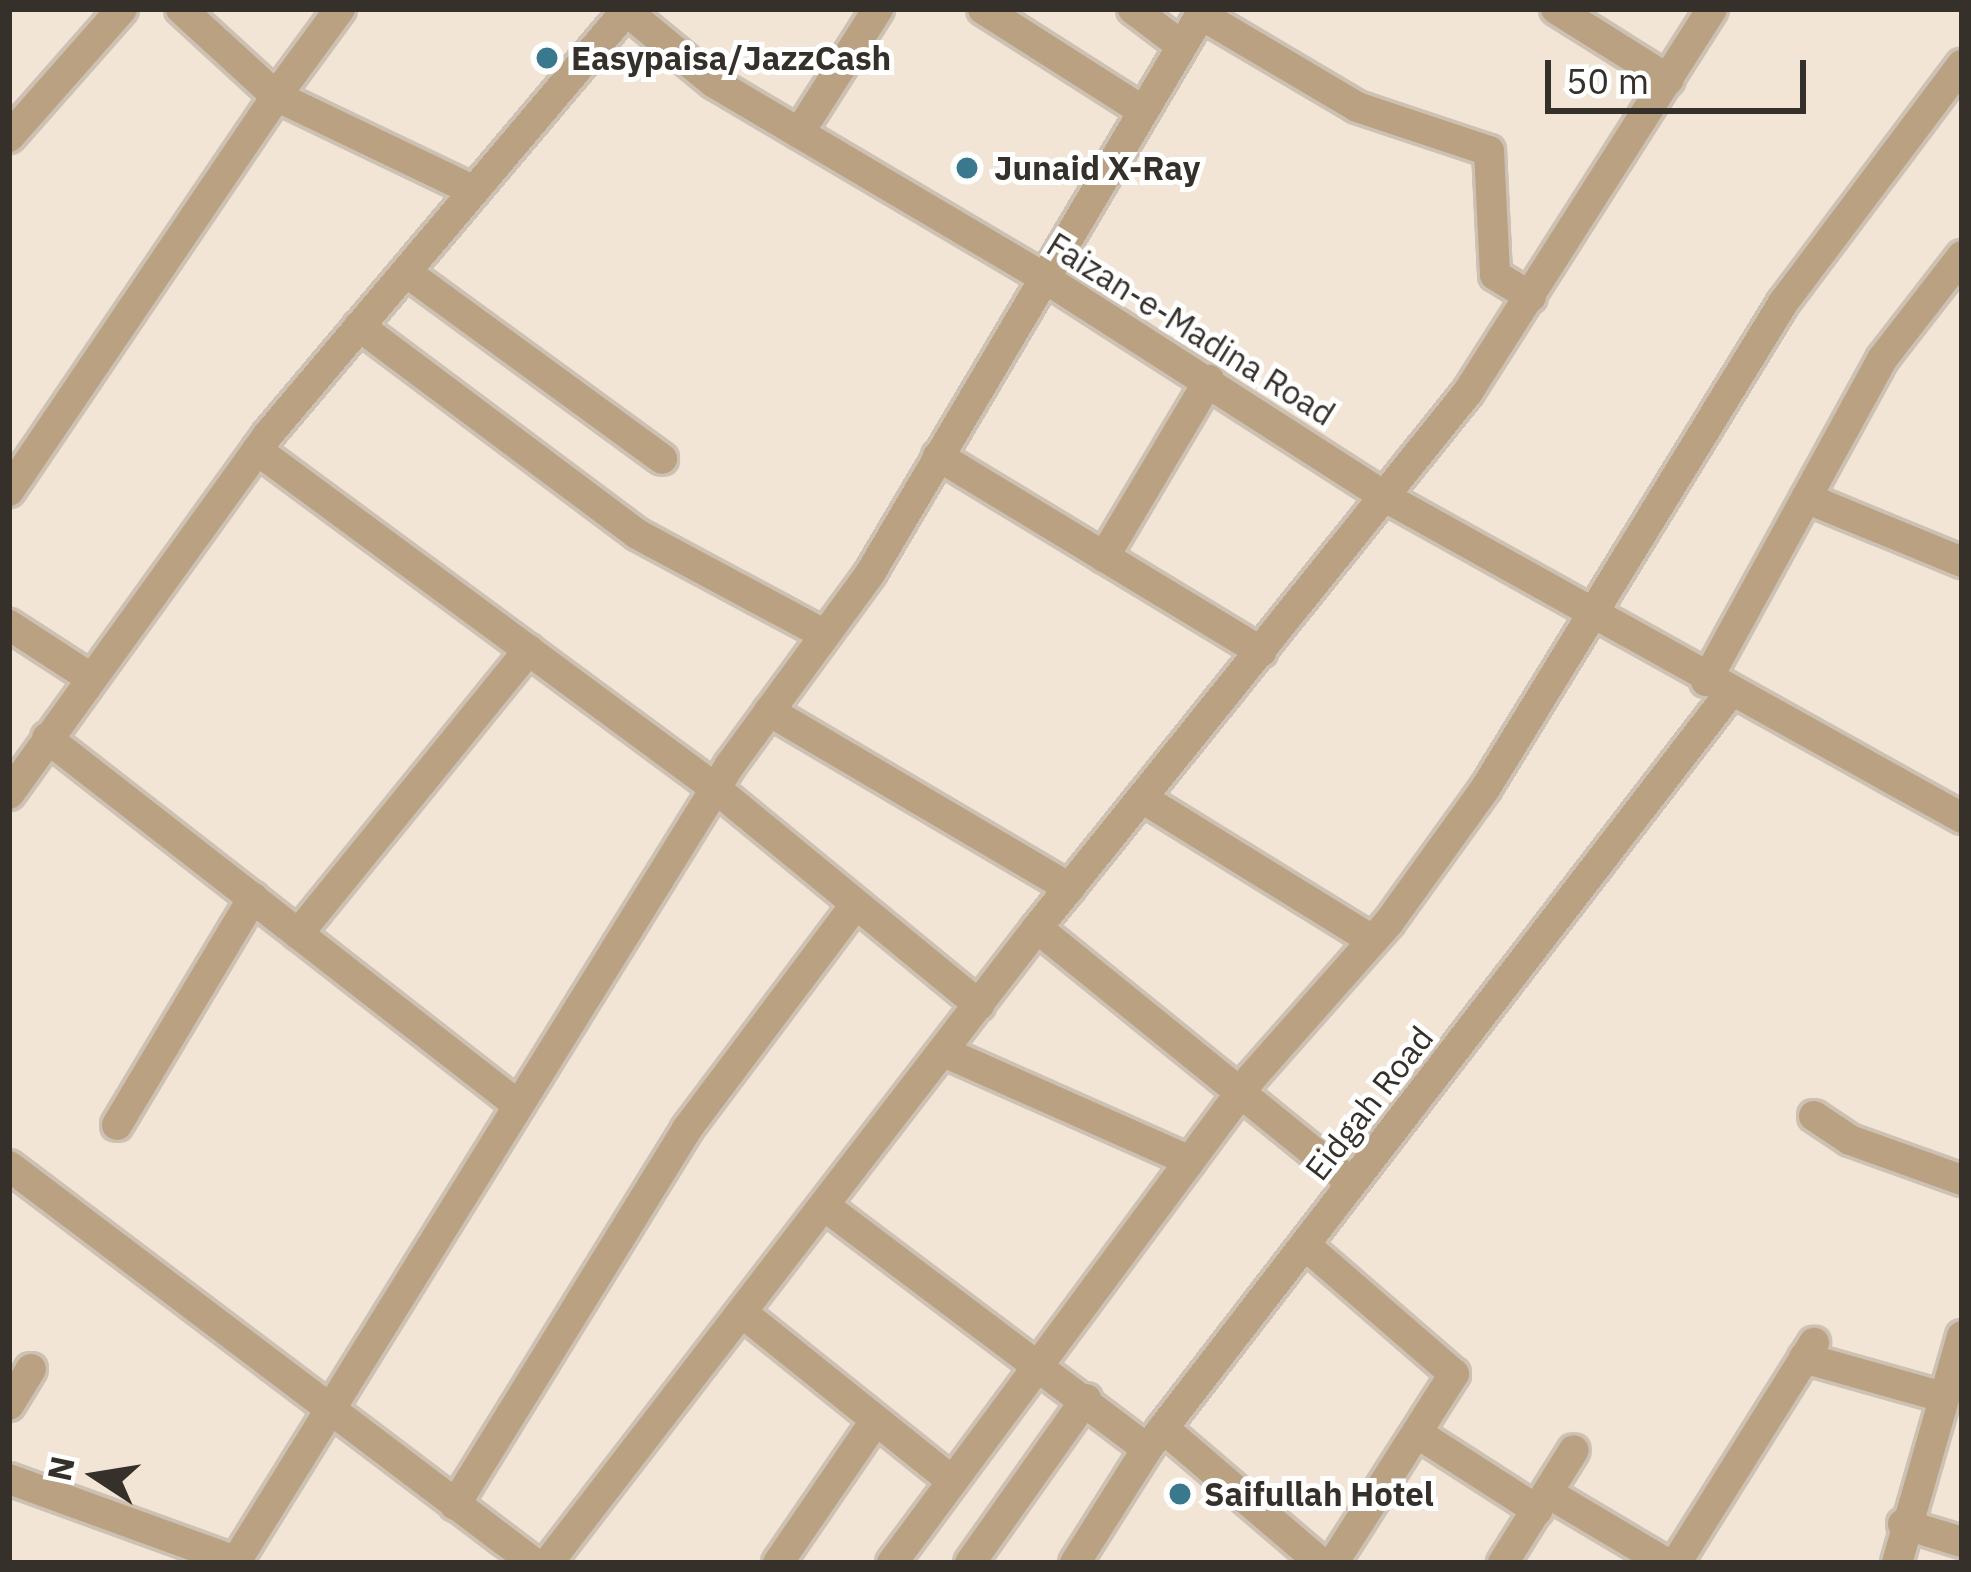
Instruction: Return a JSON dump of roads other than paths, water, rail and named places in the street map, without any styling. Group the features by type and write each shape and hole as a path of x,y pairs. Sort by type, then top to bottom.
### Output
{"street":[{"path":"9,137 122,9"},
{"path":"181,9 276,96 470,189"},
{"path":"9,490 340,9"},
{"path":"799,133 878,9"},
{"path":"983,9 1143,111"},
{"path":"1133,9 1182,46"},
{"path":"1556,9 1669,80"},
{"path":"548,1563 745,1315 1037,928 1387,498 1531,297 1712,9"},
{"path":"9,794 89,676 257,450 470,189 625,10"},
{"name":"Faizan-e-Madina Road","path":"625,10 713,82 1043,277 1387,498 1718,687 1962,818"},
{"path":"9,1479 235,1562 716,788 825,635 938,456 1202,12 1304,82 1489,151 1495,275 1531,297"},
{"path":"892,1563 1241,1092 1372,940 1485,789 1784,303 1962,65"},
{"name":"Eidgah Road","path":"1075,1563 1155,1438 1352,1183 1718,687 1806,498 1883,358 1962,256"},
{"path":"406,272 662,459"},
{"path":"358,326 637,534 825,635"},
{"path":"1105,557 1209,380"},
{"path":"257,450 716,788 979,1005"},
{"path":"938,456 1261,652"},
{"path":"1806,498 1962,562"},
{"path":"9,625 89,676"},
{"path":"298,934 529,650"},
{"path":"769,711 1070,888"},
{"path":"47,738 518,1105"},
{"path":"1142,798 1372,940"},
{"path":"117,1126 253,898"},
{"path":"455,1504 687,1129 856,904"},
{"path":"1037,928 1352,1183"},
{"path":"944,1052 1190,1161"},
{"path":"1814,1116 1850,1140 1962,1180"},
{"path":"9,1166 534,1563"},
{"path":"826,1207 1086,1399 1155,1438 1321,1563"},
{"path":"1305,1245 1454,1374 1333,1563"},
{"path":"745,1315 952,1481"},
{"path":"1898,1563 1903,1525 1962,1336"},
{"path":"1676,1563 1809,1351 1943,1397"},
{"path":"9,1406 31,1369"},
{"path":"970,1563 1086,1399"},
{"path":"778,1563 876,1420"},
{"path":"1417,1432 1666,1563"},
{"path":"1503,1563 1574,1450"},
{"path":"1903,1525 1962,1542"}],"place":[{"name":"Easypaisa/JazzCash","path":"547,58"},
{"name":"Junaid X-Ray","path":"967,168"},
{"name":"Saifullah Hotel","path":"1180,1494"}]}
